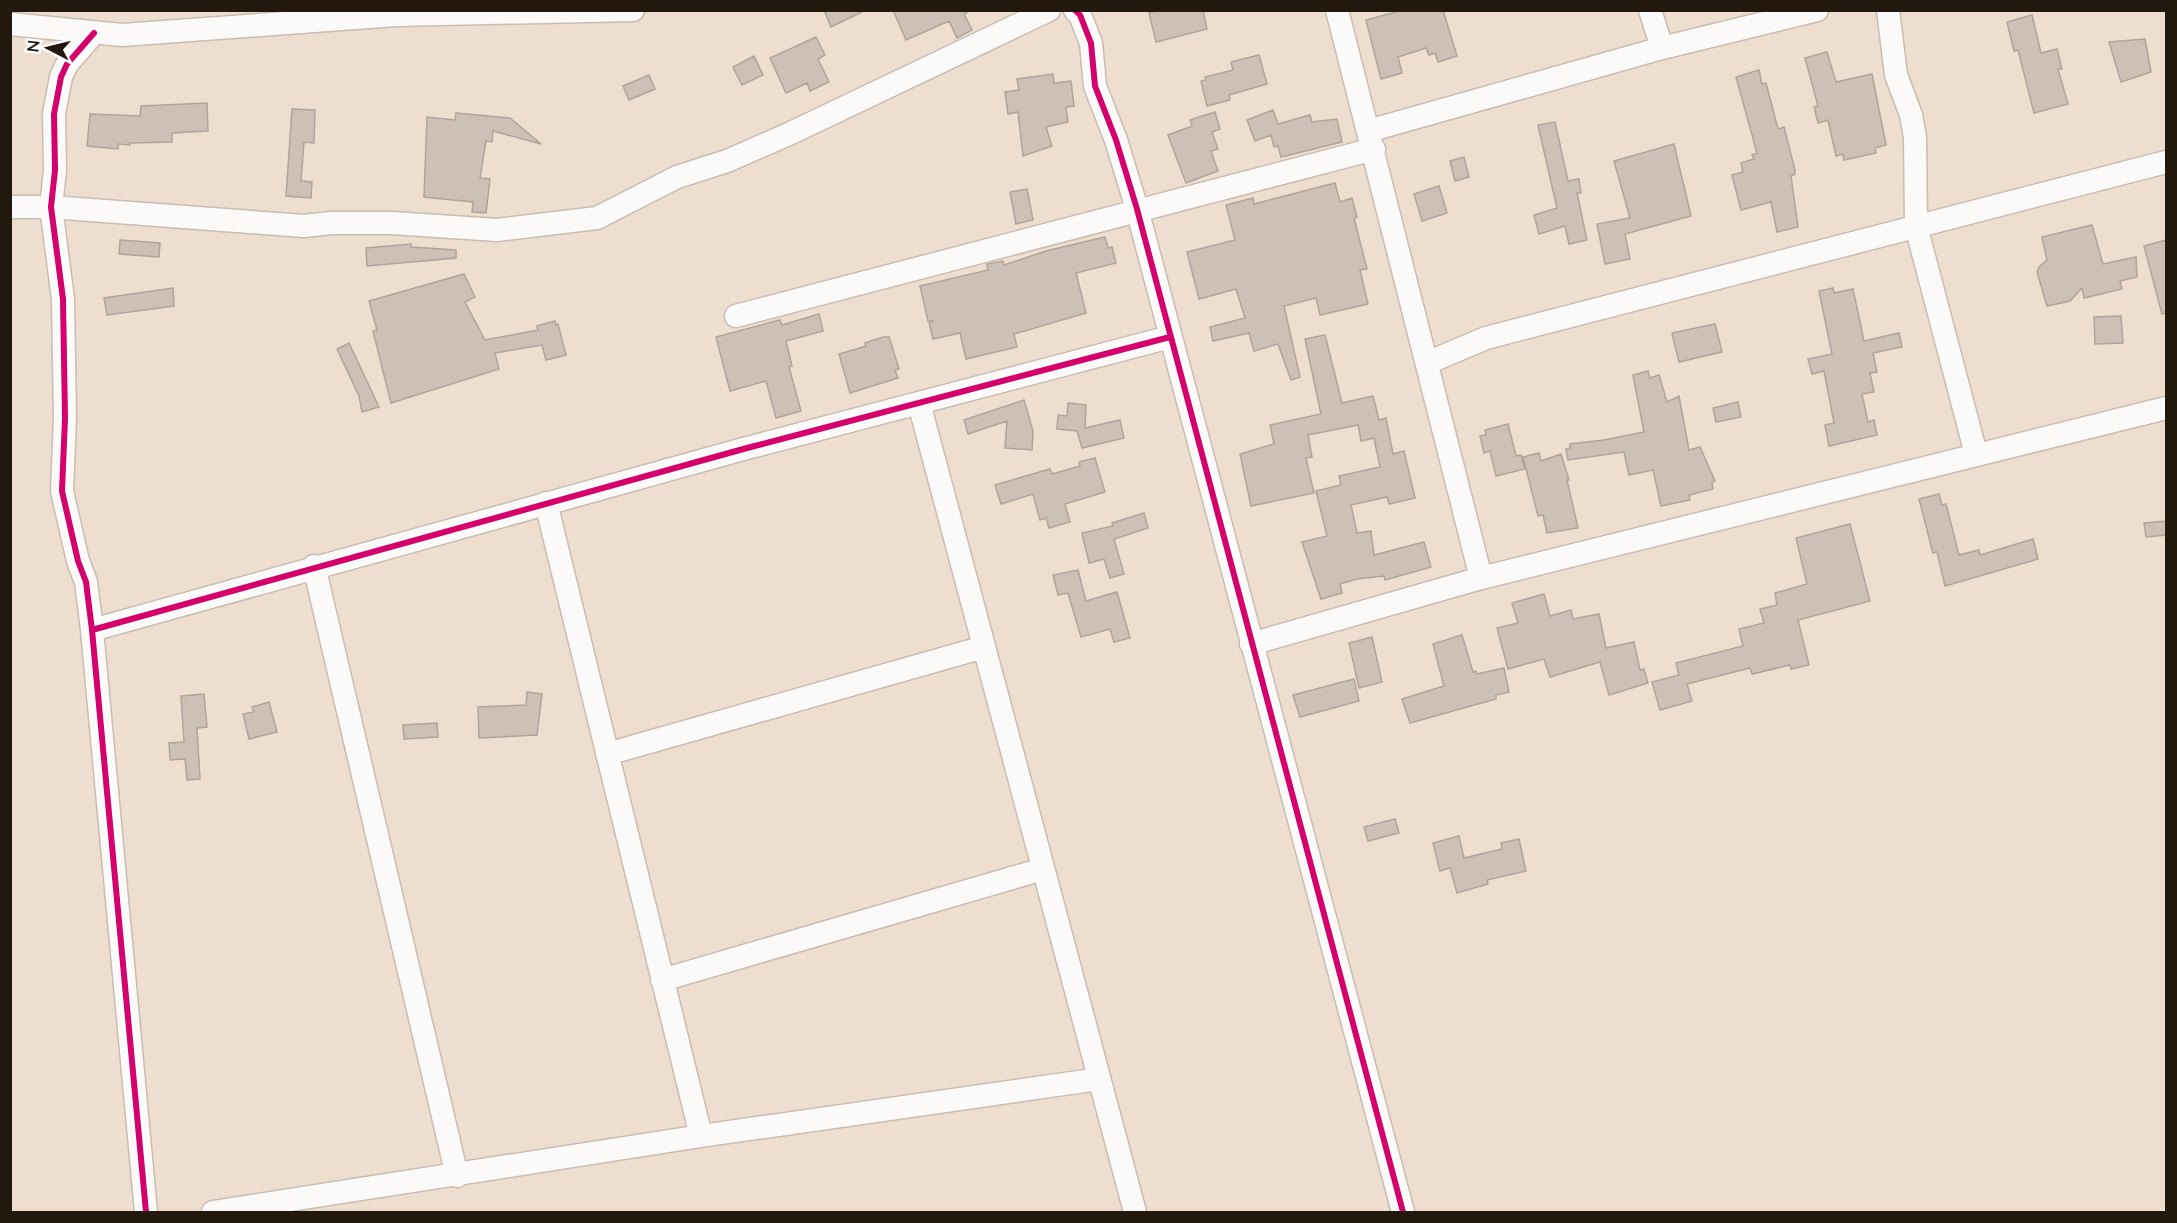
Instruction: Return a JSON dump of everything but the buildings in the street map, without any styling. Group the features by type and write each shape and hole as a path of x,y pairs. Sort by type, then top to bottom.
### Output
{"street":[{"path":"10,24 137,35 396,15 633,10"},
{"path":"10,207 51,207 304,226 331,223 392,223 497,231 597,218 676,177 727,161 791,133 1049,10"},
{"path":"1075,10 1080,15 1090,43 1095,86 1116,140 1137,209 1403,1212"},
{"path":"1337,10 1481,578"},
{"path":"1650,10 1662,48"},
{"path":"736,316 1137,209 1371,140 1662,48 1817,10"},
{"path":"1888,10 1896,75 1911,115 1915,137 1916,226 1976,454"},
{"path":"94,33 67,64 61,76 54,114 55,160 51,207 63,299 62,491 75,552 86,582 92,630 146,1212"},
{"path":"1427,363 1486,338 2166,162"},
{"path":"92,630 546,503 1170,337"},
{"path":"919,403 1135,1212"},
{"path":"1251,644 1481,578 2166,408"},
{"path":"546,503 700,1137"},
{"path":"314,567 458,1176"},
{"path":"608,754 984,647"},
{"path":"662,980 1043,869"},
{"path":"213,1212 700,1137 1099,1079"}],"cycle path":[{"path":"1075,10 1080,15 1091,43 1095,86 1116,140 1137,209 1403,1212"},
{"path":"94,33 67,64 61,77 54,114 55,170 51,207 63,299 65,418 62,491 78,561 86,582 92,630 146,1212"},
{"path":"92,630 747,448 1170,337"}]}
